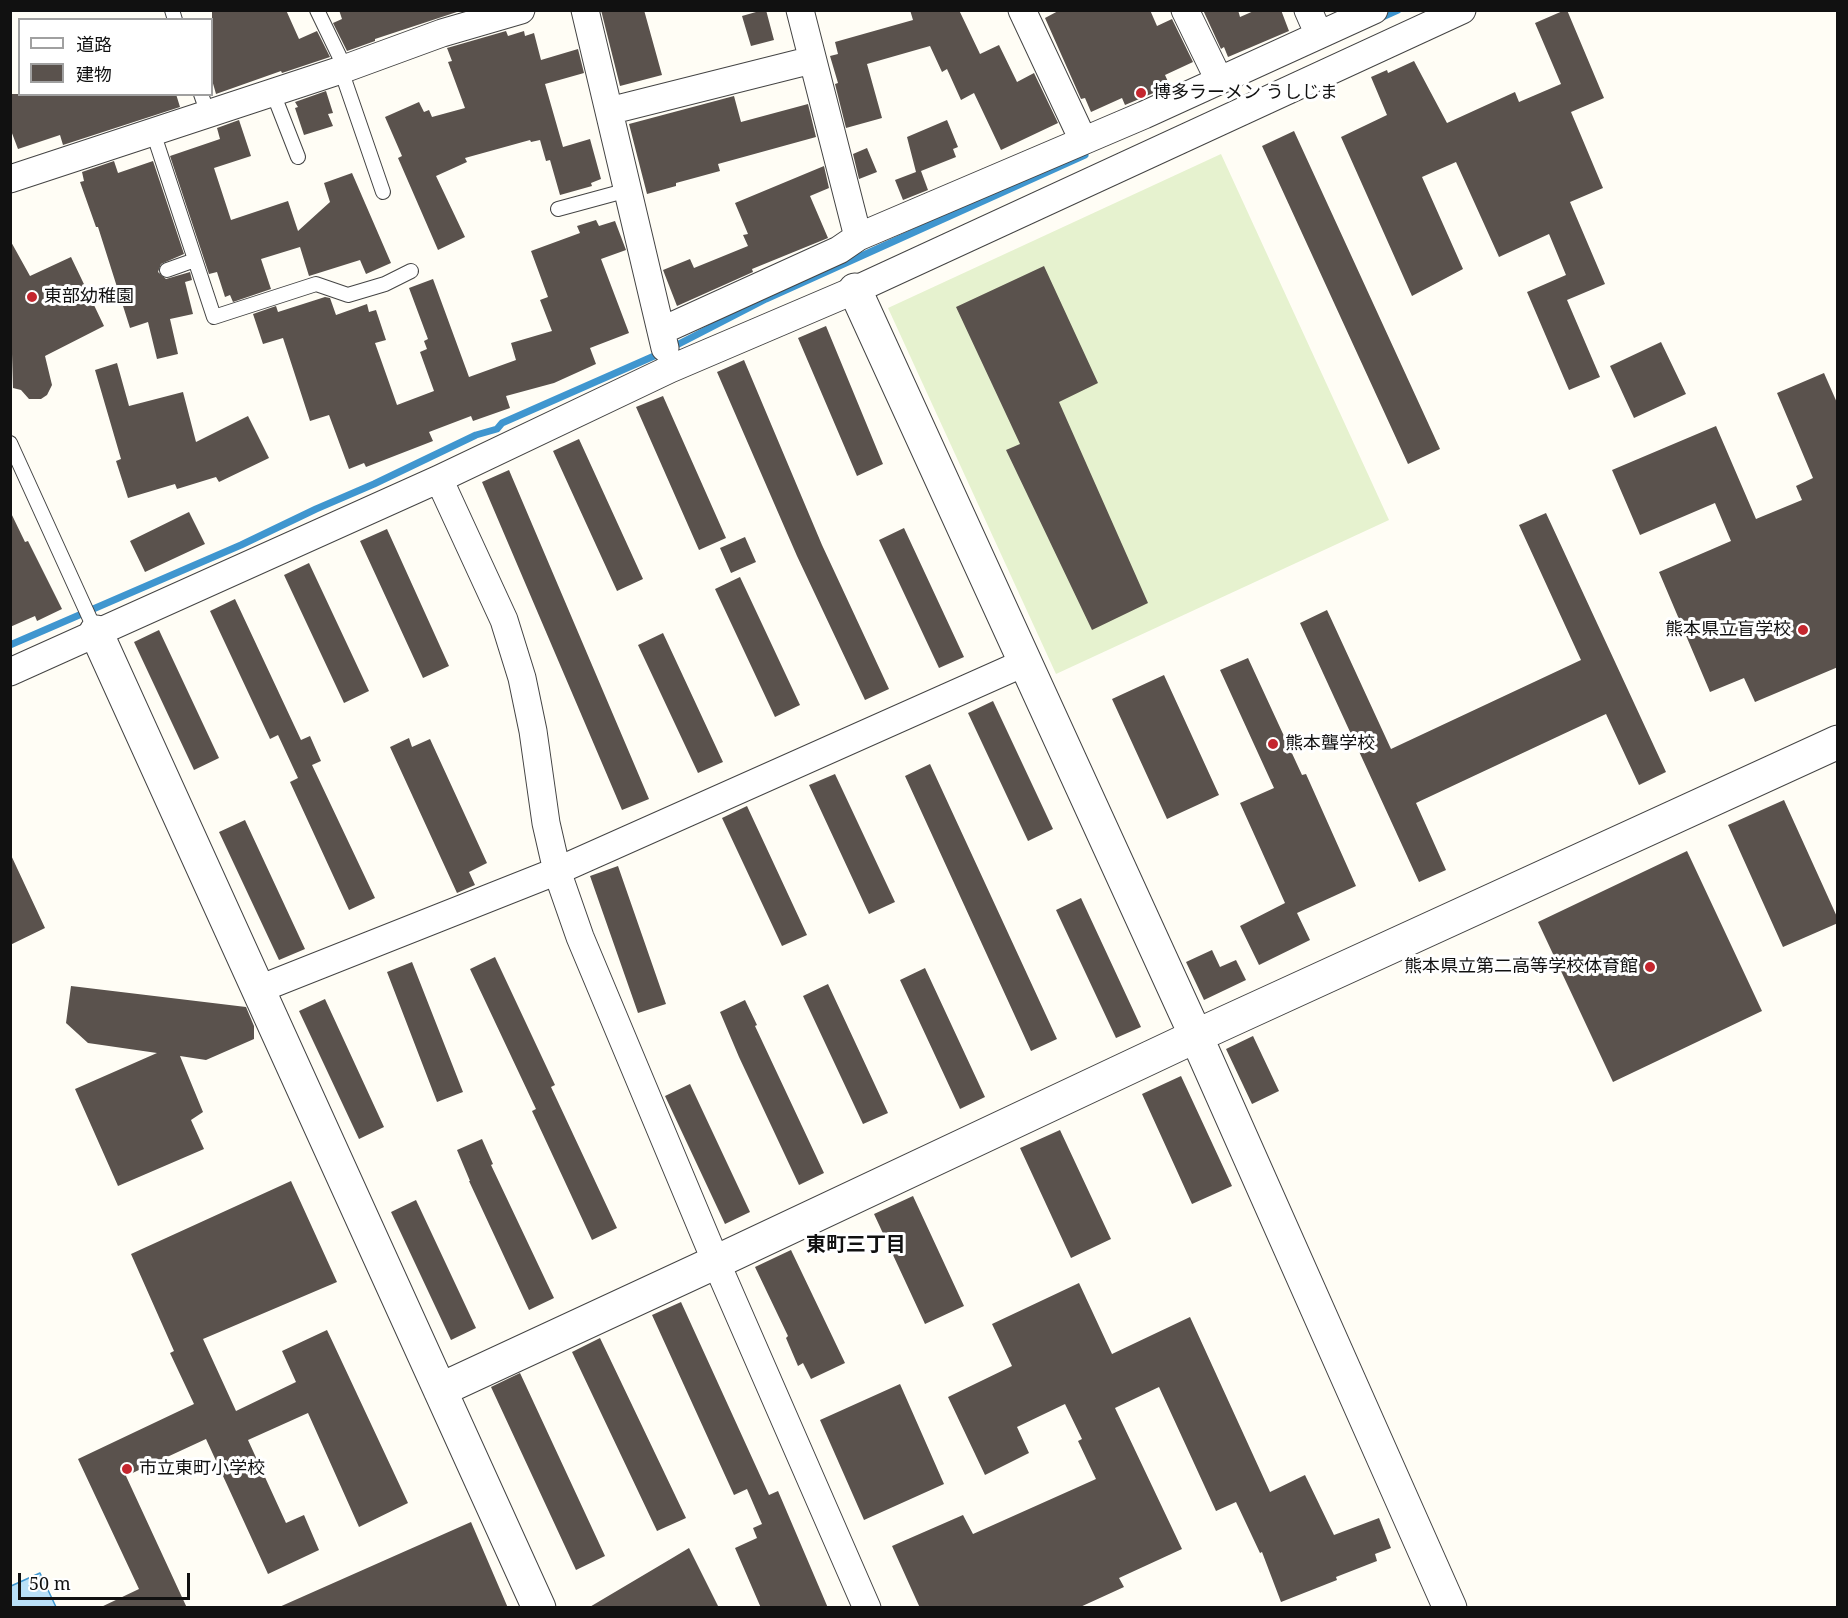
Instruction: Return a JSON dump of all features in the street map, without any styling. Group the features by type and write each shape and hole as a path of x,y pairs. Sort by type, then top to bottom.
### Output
{"street":[{"path":"10,179 153,132 204,104 273,93 442,33 521,10"},
{"path":"585,10 670,369"},
{"path":"800,10 858,237"},
{"path":"1022,10 1083,140"},
{"path":"1185,10 1219,80"},
{"path":"1308,10 1319,35"},
{"path":"661,332 839,250 858,237 1144,115 1374,10"},
{"path":"11,670 439,479 670,369 855,290 1462,10"},
{"path":"609,111 812,60"},
{"path":"1144,115 1161,150"},
{"path":"855,290 1196,1036 1450,1608"},
{"path":"439,479 504,620 522,678 533,731 546,824 557,871 580,937 716,1262 867,1608"},
{"path":"96,632 539,1608"},
{"path":"257,990 557,871 1026,662"},
{"path":"440,1389 1196,1036 1838,742"}],"lane":[{"path":"317,10 343,69 383,192"},
{"path":"273,93 298,157"},
{"path":"153,132 214,317 316,284 348,295 385,284 411,272"},
{"path":"558,209 628,190"},
{"path":"167,270 195,260"},
{"path":"10,443 96,632"}],"green space":[{"path":"1221,154 1389,520 1056,674 888,308"}],"water":[{"path":"40,1573 56,1607 11,1607 11,1586"}],"building":[{"path":"212,10 286,10 299,39 317,31 330,57 282,73 281,71 216,94 213,84"},
{"path":"339,10 463,10 375,39 375,41 347,51 333,23 342,19"},
{"path":"601,10 644,10 662,75 620,86"},
{"path":"766,10 774,40 751,46 742,16"},
{"path":"910,10 959,10 980,54 999,45 1017,82 1034,73 1058,123 1001,150 974,93 961,100 947,69 942,72 930,46 867,64 882,118 846,128 835,84 838,83 830,56 838,54 835,42 913,20"},
{"path":"1060,10 1150,10 1157,26 1172,19 1193,62 1165,75 1170,86 1125,105 1122,98 1091,112 1085,98 1081,99 1045,18"},
{"path":"1203,10 1238,10 1240,17 1256,10 1281,10 1289,31 1228,57 1224,47 1221,49"},
{"path":"1567,10 1604,98 1571,112 1603,188 1570,202 1605,284 1567,300 1600,377 1569,390 1527,292 1566,275 1549,234 1499,257 1456,162 1422,177 1463,269 1412,296 1341,137 1387,115 1371,77 1387,70 1388,73 1414,61 1447,123 1515,92 1519,102 1561,84 1535,23"},
{"path":"506,31 508,36 524,31 525,36 534,33 541,60 578,49 584,73 545,84 563,147 590,139 601,179 591,183 592,186 560,195 550,160 546,161 540,140 531,142 530,140 465,158 467,162 436,176 465,237 438,250 398,158 402,156 385,117 419,102 424,112 429,110 432,117 465,108 448,62 452,61 447,48"},
{"path":"326,91 333,113 328,114 333,126 304,135 295,102"},
{"path":"10,94 18,94 18,96 177,96 180,107 63,145 60,135 18,149 10,128"},
{"path":"734,96 741,122 808,104 816,137 718,164 720,171 647,194 629,124"},
{"path":"239,120 251,156 214,168 231,220 288,201 298,231 330,202 324,183 352,173 391,263 366,274 360,260 309,276 300,247 261,259 271,289 233,302 230,295 225,297 217,272 209,274 170,156 220,139 217,128"},
{"path":"947,120 958,147 953,149 956,157 921,171 928,190 903,200 895,180 916,172 907,137"},
{"path":"1294,131 1440,449 1408,464 1262,146"},
{"path":"867,148 877,172 859,179 853,154"},
{"path":"114,161 118,173 153,161 184,254 161,264 158,272 166,279 190,272 192,280 185,282 193,314 170,319 178,354 157,359 148,322 130,328 98,227 96,227 80,182 84,181 82,172"},
{"path":"824,166 829,188 810,196 828,238 752,269 753,272 677,306 663,270 690,259 694,268 748,246 743,235 748,234 735,203"},
{"path":"596,220 599,226 615,221 626,250 601,259 629,333 590,348 596,364 554,383 506,396 510,408 473,421 471,416 429,432 433,441 366,467 364,463 349,469 329,415 310,421 283,338 263,344 253,314 276,306 278,312 325,297 330,298 336,315 367,304 369,312 376,310 386,340 375,343 397,405 434,391 420,352 427,349 424,341 428,339 409,288 433,279 469,377 516,360 511,343 552,331 540,300 548,297 531,251 580,233 577,226"},
{"path":"10,240 30,276 71,257 104,326 45,356 52,385 47,395 41,399 29,399 21,390 13,388 12,354 10,354"},
{"path":"1044,266 1098,383 1059,402 1148,603 1092,630 1006,450 1020,444 956,307"},
{"path":"826,326 883,464 857,476 798,338"},
{"path":"1661,342 1686,394 1634,418 1610,366"},
{"path":"744,360 822,545 889,689 865,700 797,556 717,372"},
{"path":"117,363 129,406 183,392 196,442 248,416 269,458 219,482 216,477 177,489 175,484 128,498 116,461 121,459 95,370"},
{"path":"1824,373 1838,405 1838,667 1755,702 1744,678 1710,692 1659,572 1731,541 1715,503 1640,535 1612,470 1716,426 1756,519 1802,500 1796,486 1813,478 1777,393"},
{"path":"663,396 726,538 699,550 636,407"},
{"path":"579,439 643,579 617,591 553,451"},
{"path":"509,470 649,799 622,810 482,482"},
{"path":"10,511 25,542 28,541 62,609 37,621 35,616 10,627"},
{"path":"189,512 205,544 145,572 130,541"},
{"path":"1546,513 1666,772 1639,785 1606,714 1416,803 1446,870 1419,882 1300,623 1327,610 1391,749 1581,660 1519,525"},
{"path":"904,528 964,657 939,668 879,540"},
{"path":"387,529 449,666 423,678 360,541"},
{"path":"745,537 756,562 731,573 720,548"},
{"path":"309,563 369,691 344,703 284,575"},
{"path":"740,577 800,705 775,717 715,589"},
{"path":"235,599 301,740 310,736 321,761 312,765 375,898 349,910 290,782 298,778 278,735 270,739 210,611"},
{"path":"159,630 219,758 194,770 134,642"},
{"path":"663,633 723,762 698,773 638,645"},
{"path":"1248,658 1302,775 1306,774 1356,886 1297,913 1310,940 1259,965 1240,926 1285,903 1240,803 1274,788 1220,670"},
{"path":"1164,675 1219,795 1167,819 1112,699"},
{"path":"993,701 1053,829 1028,841 968,713"},
{"path":"409,738 412,747 430,739 487,863 469,872 475,885 457,893 390,747"},
{"path":"930,764 1057,1039 1031,1051 905,776"},
{"path":"835,774 895,902 869,914 809,785"},
{"path":"1784,800 1838,923 1783,947 1728,825"},
{"path":"747,806 807,935 782,946 722,818"},
{"path":"245,820 305,949 279,960 219,832"},
{"name":"熊本県立第二高等学校体育館","path":"1687,851 1762,1011 1613,1082 1538,922"},
{"path":"10,853 45,928 10,945"},
{"path":"618,866 666,1004 638,1013 590,876"},
{"path":"1081,898 1141,1027 1116,1038 1056,910"},
{"path":"1212,950 1220,967 1236,960 1246,980 1204,1000 1186,962"},
{"path":"495,957 555,1085 551,1087 617,1228 592,1240 532,1111 536,1109 470,969"},
{"path":"412,962 463,1092 437,1102 387,972"},
{"path":"925,968 985,1097 960,1109 900,980"},
{"path":"828,984 888,1113 863,1124 803,996"},
{"path":"71,986 246,1007 254,1026 254,1039 206,1060 180,1056 203,1112 191,1120 204,1149 118,1186 75,1089 157,1053 88,1043 66,1023"},
{"path":"325,999 384,1127 359,1139 299,1011"},
{"path":"745,1000 824,1173 799,1185 720,1012"},
{"path":"1253,1036 1279,1091 1252,1104 1226,1049"},
{"path":"1181,1076 1232,1186 1192,1204 1142,1094"},
{"path":"690,1084 750,1212 725,1224 665,1096"},
{"path":"1060,1130 1111,1239 1071,1258 1020,1148"},
{"path":"482,1139 493,1164 491,1165 554,1298 529,1310 457,1150"},
{"path":"291,1181 337,1282 203,1339 236,1411 296,1382 282,1351 327,1330 408,1503 359,1527 308,1413 248,1440 286,1523 304,1515 319,1550 268,1574 206,1439 126,1476 187,1608 99,1608 139,1589 78,1459 194,1404 170,1353 174,1351 131,1254"},
{"path":"913,1196 964,1306 925,1324 874,1214"},
{"path":"416,1200 476,1328 451,1340 391,1212"},
{"path":"791,1250 845,1363 811,1379 803,1363 798,1366 786,1338 788,1336 755,1267"},
{"path":"1079,1283 1112,1354 1190,1317 1270,1492 1305,1475 1334,1535 1379,1518 1391,1548 1375,1554 1377,1561 1281,1602 1262,1552 1260,1553 1236,1502 1216,1511 1159,1387 1115,1408 1182,1549 1119,1578 1124,1587 1078,1608 920,1608 892,1546 963,1515 973,1534 1096,1479 1078,1441 1082,1439 1065,1404 1017,1427 1029,1453 985,1475 948,1397 1012,1366 992,1324"},
{"path":"681,1302 769,1495 778,1491 828,1608 761,1608 735,1548 757,1538 753,1528 762,1524 747,1489 734,1495 652,1315"},
{"path":"600,1338 686,1518 657,1531 572,1352"},
{"path":"520,1373 605,1556 576,1570 491,1387"},
{"path":"900,1384 944,1484 864,1520 820,1420"},
{"path":"471,1522 508,1608 277,1608 383,1561"},
{"path":"689,1548 719,1608 588,1608 669,1560"}],"waterway":[{"path":"1378,19 1398,10"},
{"path":"671,348 766,299 1085,155"},
{"path":"10,645 241,545 476,435 497,429 502,423 661,353"}],"place":[{"name":"博多ラーメン うしじま","path":"1141,93"},
{"name":"東部幼稚園","path":"32,297"},
{"name":"熊本県立盲学校","path":"1803,630"},
{"name":"熊本聾学校","path":"1273,744"},
{"name":"熊本県立第二高等学校体育館","path":"1650,967"},
{"name":"市立東町小学校","path":"127,1469"}],"district":[{"name":"東町三丁目","path":"856,1245"}]}
